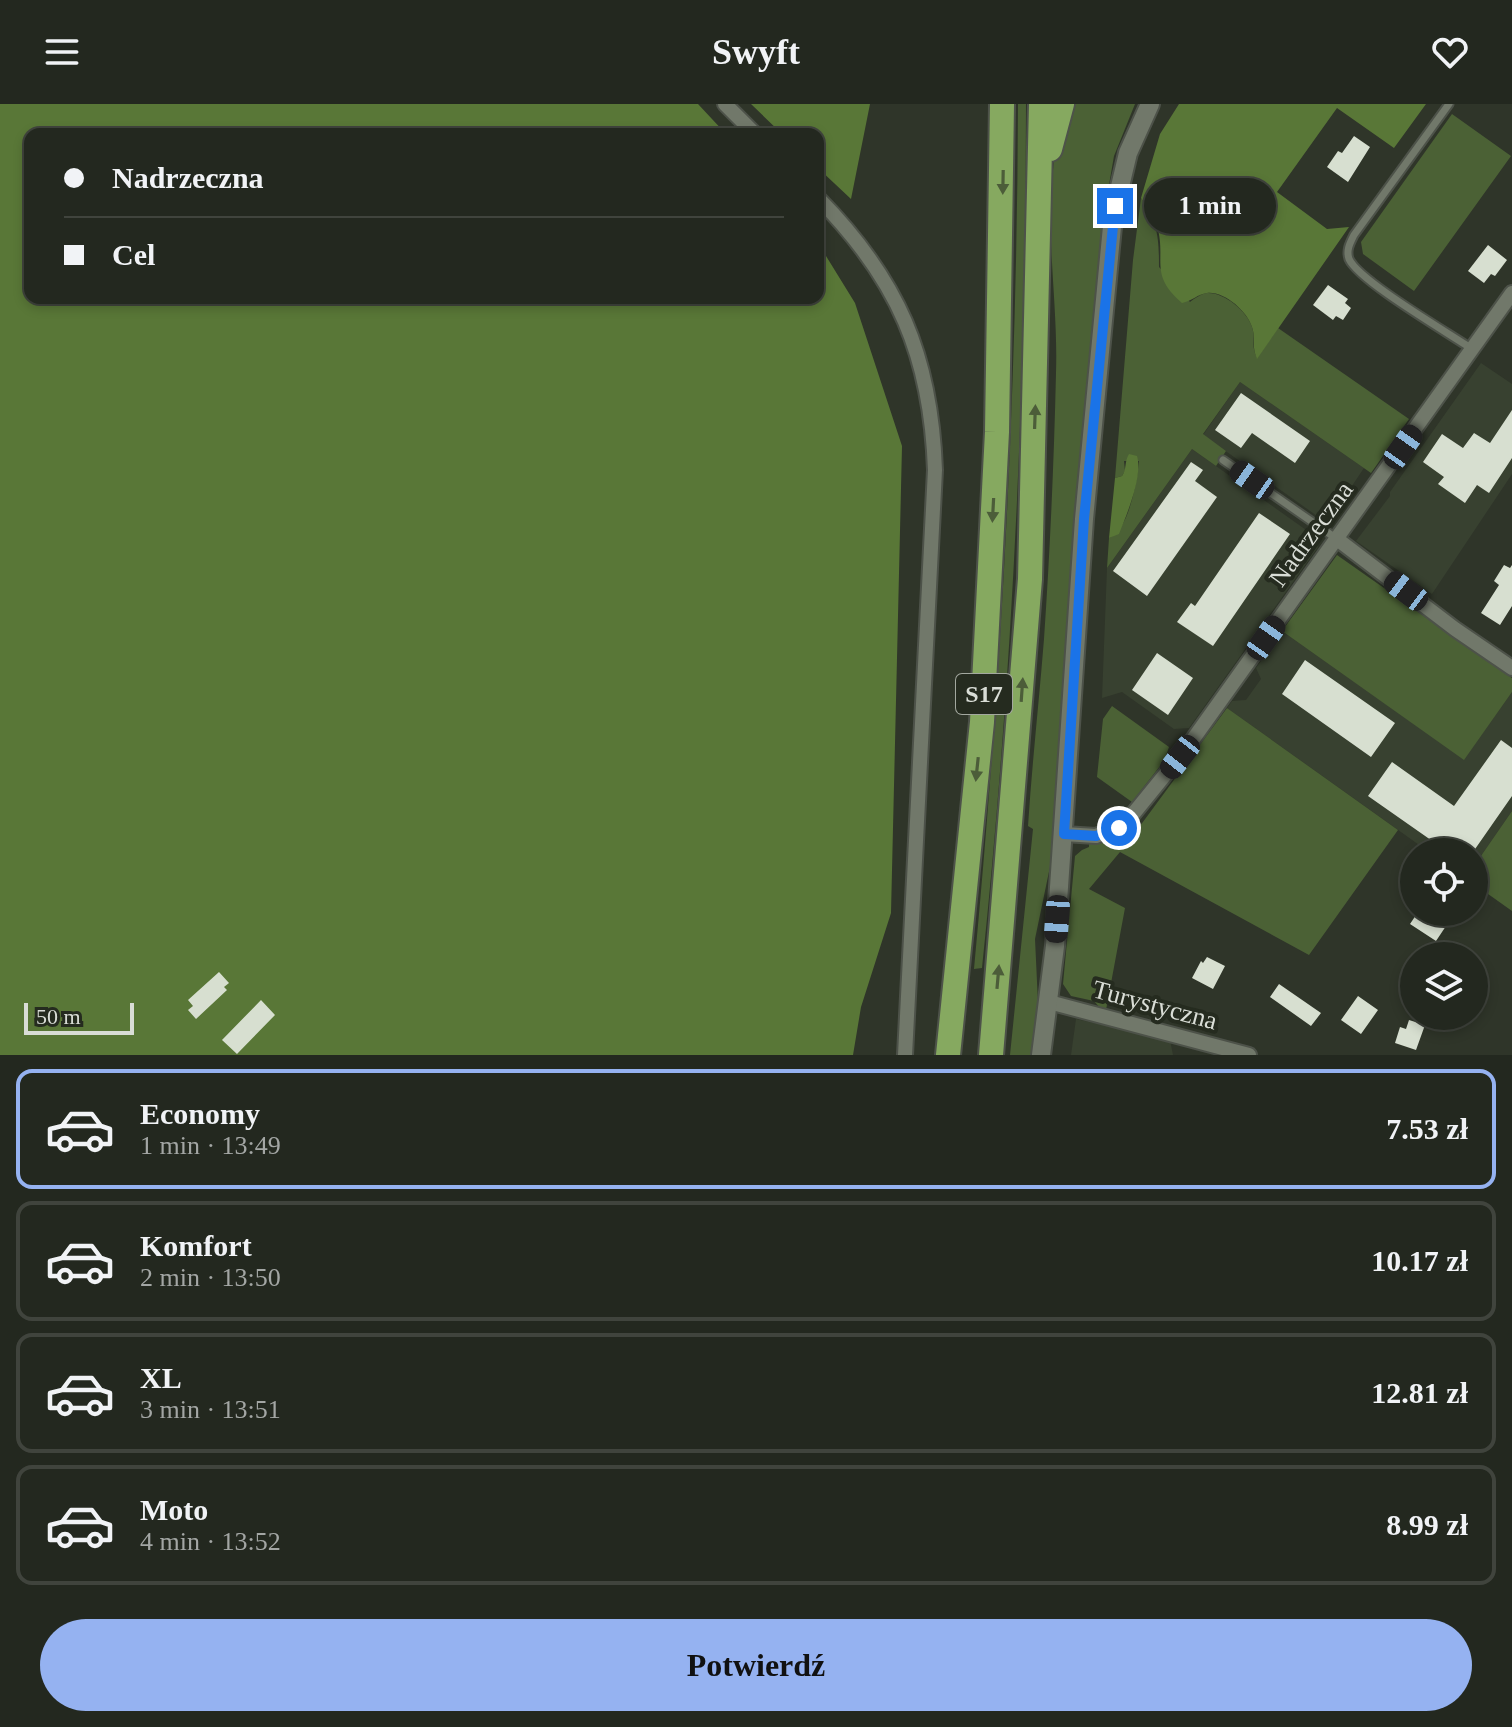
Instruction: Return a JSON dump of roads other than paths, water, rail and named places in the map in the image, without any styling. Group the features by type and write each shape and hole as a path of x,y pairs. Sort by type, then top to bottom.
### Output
{"highway":[{"name":"S17","path":"948,1055 982,722 997,432 1002,104"},
{"name":"S17","path":"991,1055 1030,579 1041,104"},
{"path":"1041,186 1062,104"}],"street":[{"path":"725,104 749,128"},
{"path":"1041,1055 1049,1002 1064,834 1084,519 1113,216 1128,153 1150,104"},
{"path":"824,204 848,228 881,274 905,318 924,372 934,423 934,502 905,1055"},
{"name":"Nadrzeczna","path":"1064,834 1103,834 1130,821 1186,749 1512,293"},
{"path":"1337,539 1455,629 1512,668"},
{"name":"Turystyczna","path":"1049,1002 1249,1055"}],"lane":[{"path":"1449,104 1354,235 1348,254 1366,278 1472,349"},
{"path":"1223,460 1337,539"}]}
